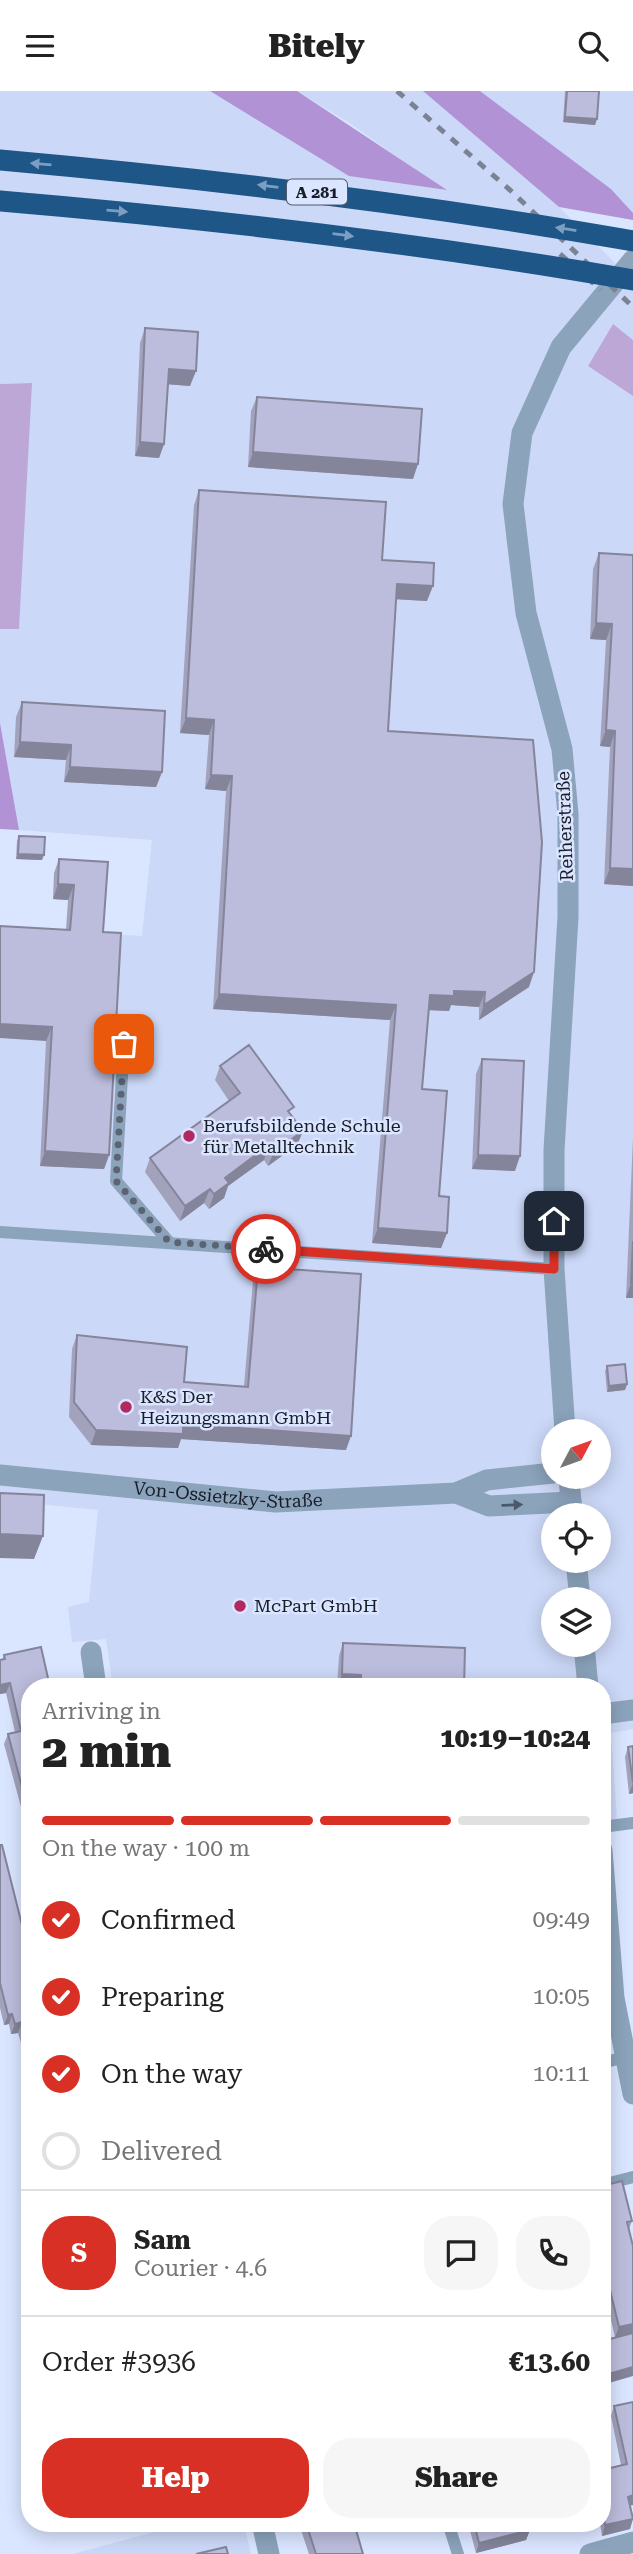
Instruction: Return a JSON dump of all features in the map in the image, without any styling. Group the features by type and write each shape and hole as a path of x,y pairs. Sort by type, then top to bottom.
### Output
{"highway":[{"name":"A 281","path":"0,160 261,185 442,209 633,241"},
{"name":"A 281","path":"0,201 185,216 376,239 633,280"}],"street":[{"name":"Reiherstraße","path":"564,1419 554,1269 554,1150 568,917 568,814 562,749 526,613 513,503 522,433 561,347 633,260"},
{"name":"Von-Ossietzky-Straße","path":"0,1475 276,1502 456,1493 487,1480 541,1474"},
{"name":"Von-Ossietzky-Straße","path":"456,1493 489,1506 541,1508"},
{"path":"91,1652 95,1678"},
{"path":"585,1657 587,1678"},
{"path":"611,1713 633,1710"},
{"path":"611,1961 614,1998 633,2094"},
{"path":"264,2532 269,2554"},
{"path":"590,2554 633,2542"}],"lane":[{"path":"125,1023 116,1181 169,1242"},
{"path":"0,1232 554,1269"},
{"path":"611,1826 633,1823"},
{"path":"611,2061 625,2057"},
{"path":"611,2183 633,2177"},
{"path":"451,2532 458,2554"}],"shaded area":[{"path":"0,91 210,91 445,190 348,122 297,91 423,91 559,207 633,281 633,340 613,324 588,366 633,396 633,1729 611,1733 611,1678 112,1678 106,1639 72,1642 68,1607 89,1602 98,1510 0,1500 0,927 142,936 152,840 19,830 0,723 0,629 19,629 31,383 0,384"},
{"path":"210,91 297,91 447,190 349,176"},
{"path":"423,91 480,91 611,189 633,213 633,220 559,207"},
{"path":"480,91 633,91 633,213 611,189"},
{"path":"613,324 633,340 633,396 588,366"},
{"path":"32,383 19,629 0,629 0,384"},
{"path":"0,723 19,830 0,829"},
{"path":"611,1733 617,1820 611,1820"},
{"path":"154,2532 246,2532 251,2554 73,2554"}],"building":[{"path":"567,91 599,91 597,119 565,117"},
{"path":"145,328 198,332 196,371 169,369 164,444 140,442"},
{"path":"257,397 422,409 418,464 253,452"},
{"path":"199,490 386,502 382,560 434,563 433,586 397,584 388,731 533,740 542,842 534,972 484,1005 485,992 454,991 454,996 430,995 422,1089 447,1091 439,1196 449,1197 447,1233 378,1228 396,1005 219,994 232,776 211,775 214,720 186,718"},
{"path":"599,553 633,555 633,869 610,868 615,731 606,730 612,624 596,623"},
{"path":"22,702 165,711 162,772 70,767 71,745 20,742"},
{"path":"19,836 45,837 44,855 18,854"},
{"path":"59,859 108,862 103,932 121,933 109,1155 45,1151 52,1027 0,1024 0,926 70,930 74,885 58,884"},
{"path":"249,1045 294,1107 288,1111 303,1131 274,1152 269,1145 225,1178 229,1183 214,1194 210,1189 185,1206 150,1158 240,1093 220,1066"},
{"path":"482,1059 524,1061 520,1156 478,1155"},
{"path":"633,1241 633,1283 631,1283"},
{"path":"258,1267 361,1274 351,1436 183,1424 183,1434 96,1430 74,1402 77,1335 187,1347 184,1382 248,1387"},
{"path":"625,1364 627,1384 609,1386 607,1366"},
{"path":"0,1493 44,1495 43,1536 0,1534"},
{"path":"343,1643 465,1648 464,1678 361,1678 361,1675 342,1674"},
{"path":"41,1647 48,1678 21,1678 21,1731 10,1683 0,1685 0,1660 5,1659 4,1655"},
{"path":"21,1731 21,1783 8,1734"},
{"path":"633,1746 633,1783 628,1747"},
{"path":"2,1845 21,1921 21,2022 15,2024 12,2014 8,2015 0,1983"},
{"path":"622,2181 632,2221 627,2222 633,2246 633,2324 619,2327 611,2294 611,2184"},
{"path":"633,2333 633,2367 611,2373 611,2339"},
{"path":"633,2402 633,2495 628,2497 633,2519 611,2524 611,2468 627,2464 614,2406"},
{"path":"309,2532 357,2532 363,2554 316,2554"},
{"path":"476,2532 522,2532 479,2543"},
{"path":"226,2547 228,2554 196,2554"}],"railway":[{"path":"397,91 510,190 633,307"},
{"path":"560,254 601,290"}],"way so far":[{"path":"124,1044 116,1181 169,1242 266,1249"}],"place":[{"name":"Berufsbildende Schule für Metalltechnik","path":"189,1136"},
{"name":"K&S Der Heizungsmann GmbH","path":"126,1407"},
{"name":"McPart GmbH","path":"240,1606"}],"route":[{"path":"266,1249 554,1269 554,1221"}]}
